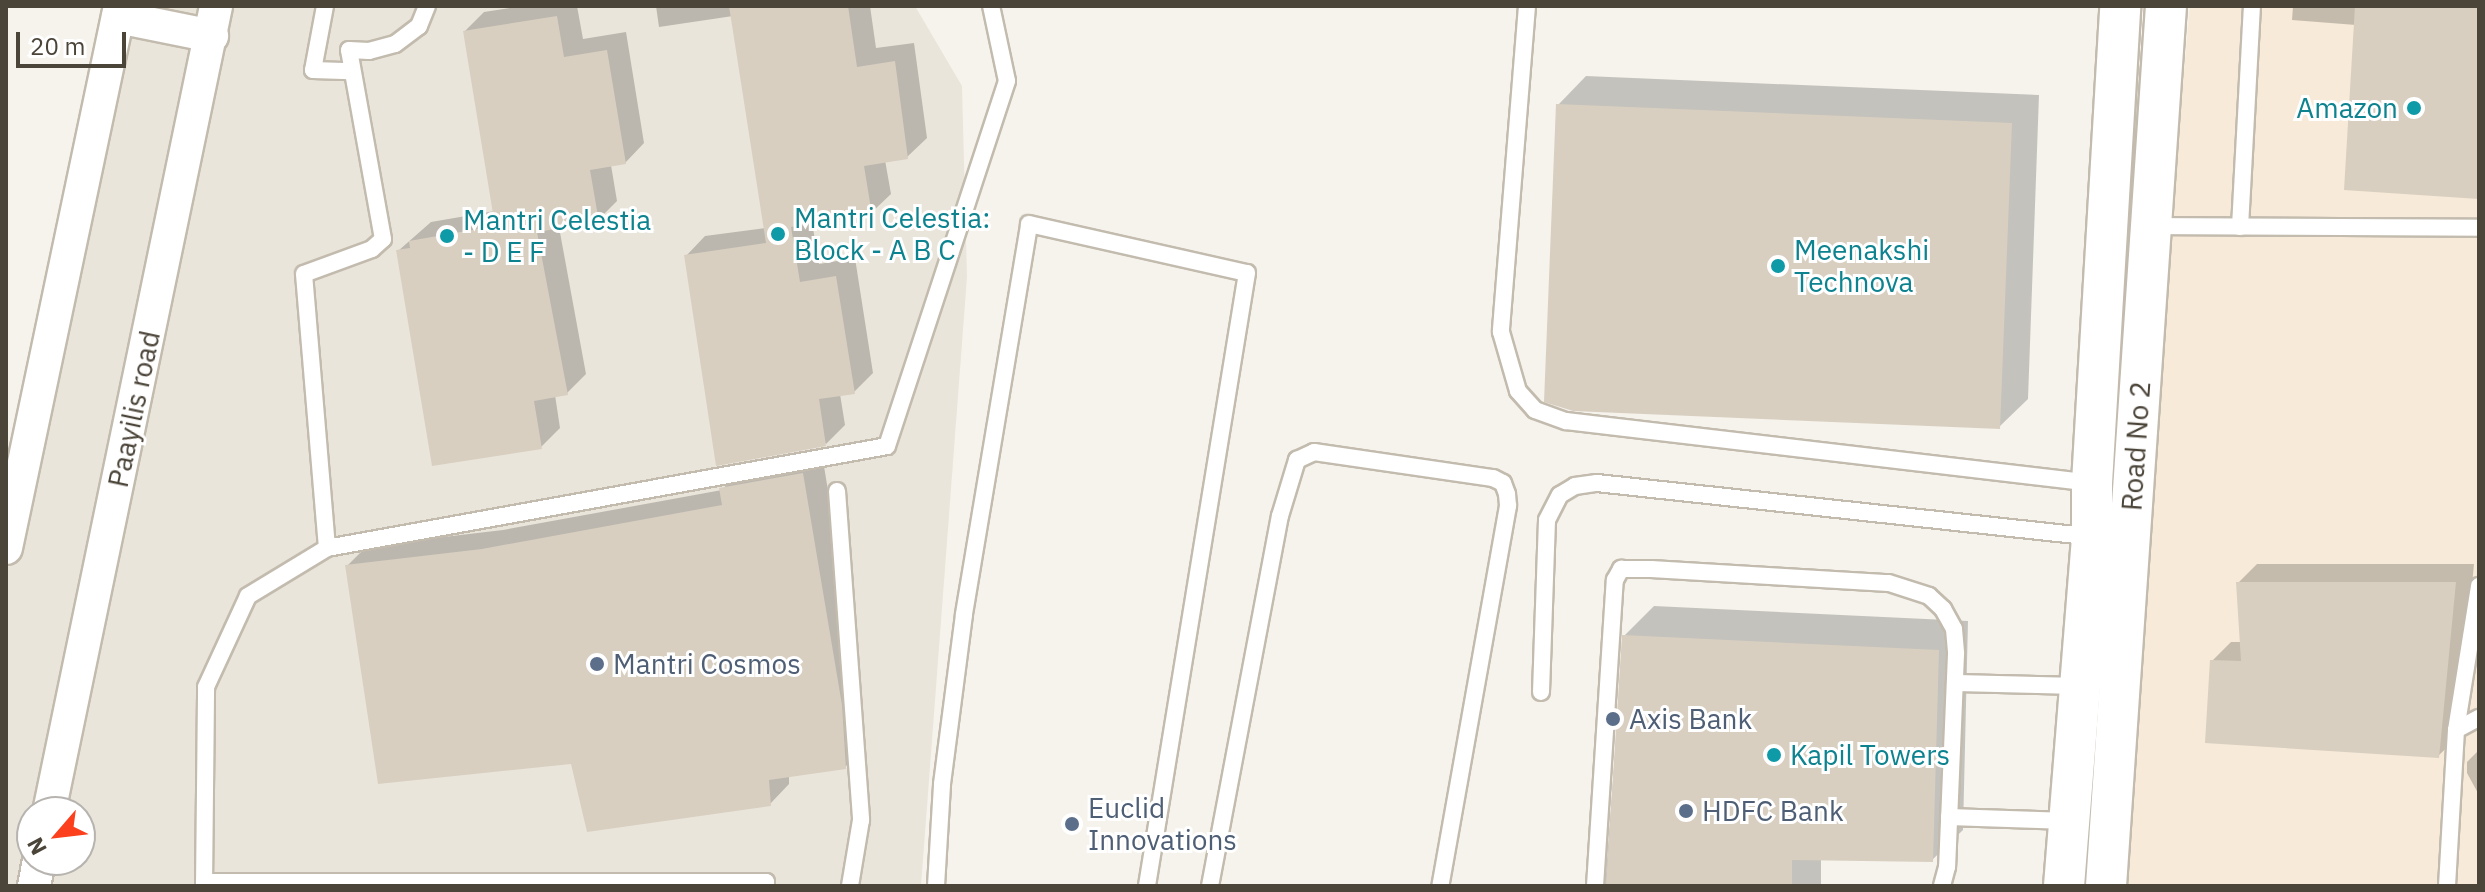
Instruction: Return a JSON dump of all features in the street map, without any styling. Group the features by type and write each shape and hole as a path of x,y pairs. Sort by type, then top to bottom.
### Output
{"street":[{"name":"Road No 2","path":"2064,886 2092,537 2092,483 2120,6"},
{"name":"Road No 2","path":"2106,886 2166,6"},
{"path":"6,548 119,12 214,21"},
{"name":"Paayilis road","path":"52,796 214,21"}],"lane":[{"path":"325,6 313,70 351,71"},
{"path":"327,548 304,274 372,249 383,239 349,50 369,51 395,44 419,26 427,6"},
{"path":"765,886 766,882 204,884 206,687 248,596 327,548 887,446 1007,81 991,6"},
{"path":"1527,6 1501,332 1518,391 1535,410 1566,421 2092,483"},
{"path":"2240,227 2252,6"},
{"path":"936,886 942,784 964,614 1029,224 1247,273 1147,886"},
{"path":"2151,226 2479,228"},
{"path":"1210,886 1280,516 1297,460 1314,452 1493,478 1503,483 1507,494 1508,506 1440,886"},
{"path":"1541,692 1547,520 1560,495 1575,486 1597,483 2092,537"},
{"path":"837,491 861,820 850,886"},
{"path":"1595,886 1615,580 1621,569 1889,583 1929,596 1943,609 1954,629 1955,683 1947,867 1942,886"},
{"path":"2447,886 2456,730 2479,586"},
{"path":"1955,683 2080,686"},
{"path":"2456,730 2479,718"},
{"path":"1949,817 2069,821"}],"shaded area":[{"path":"103,6 915,6 962,86 967,277 921,886 6,886 6,486"},
{"path":"2190,6 2479,6 2479,886 2128,886 2148,476"}],"building":[{"name":"Mantri Celestia: Block - A B C","path":"729,6 848,6 857,67 895,61 908,159 864,166 872,215 791,227 800,282 836,276 855,394 819,399 826,446 716,466 684,255 766,243"},
{"name":"Amazon","path":"2355,6 2479,6 2479,199 2344,190"},
{"name":"Mantri Celestia - D E F","path":"557,16 564,57 607,50 626,164 590,170 599,222 537,232 568,395 534,401 542,449 432,466 396,250 410,248 409,241 495,226 463,31"},
{"name":"Meenakshi Technova","path":"1556,104 2012,123 2000,429 1573,411 1544,402"},
{"name":"Mantri Cosmos","path":"803,473 842,705 846,769 769,780 771,806 587,832 571,764 378,784 345,565 482,549 722,505 719,488"},
{"path":"2236,582 2456,582 2439,758 2205,743 2210,660 2241,661"},
{"name":"Kapil Towers","path":"1622,635 1939,650 1933,862 1792,860 1792,886 1606,886"}],"place":[{"name":"Amazon","path":"2414,108"},
{"name":"Mantri Celestia: Block - A B C","path":"778,234"},
{"name":"Mantri Celestia - D E F","path":"447,236"},
{"name":"Meenakshi Technova","path":"1778,266"},
{"name":"Mantri Cosmos","path":"597,664"},
{"name":"Axis Bank","path":"1613,719"},
{"name":"Kapil Towers","path":"1774,755"},
{"name":"HDFC Bank","path":"1686,811"},
{"name":"Euclid Innovations","path":"1072,824"}]}
